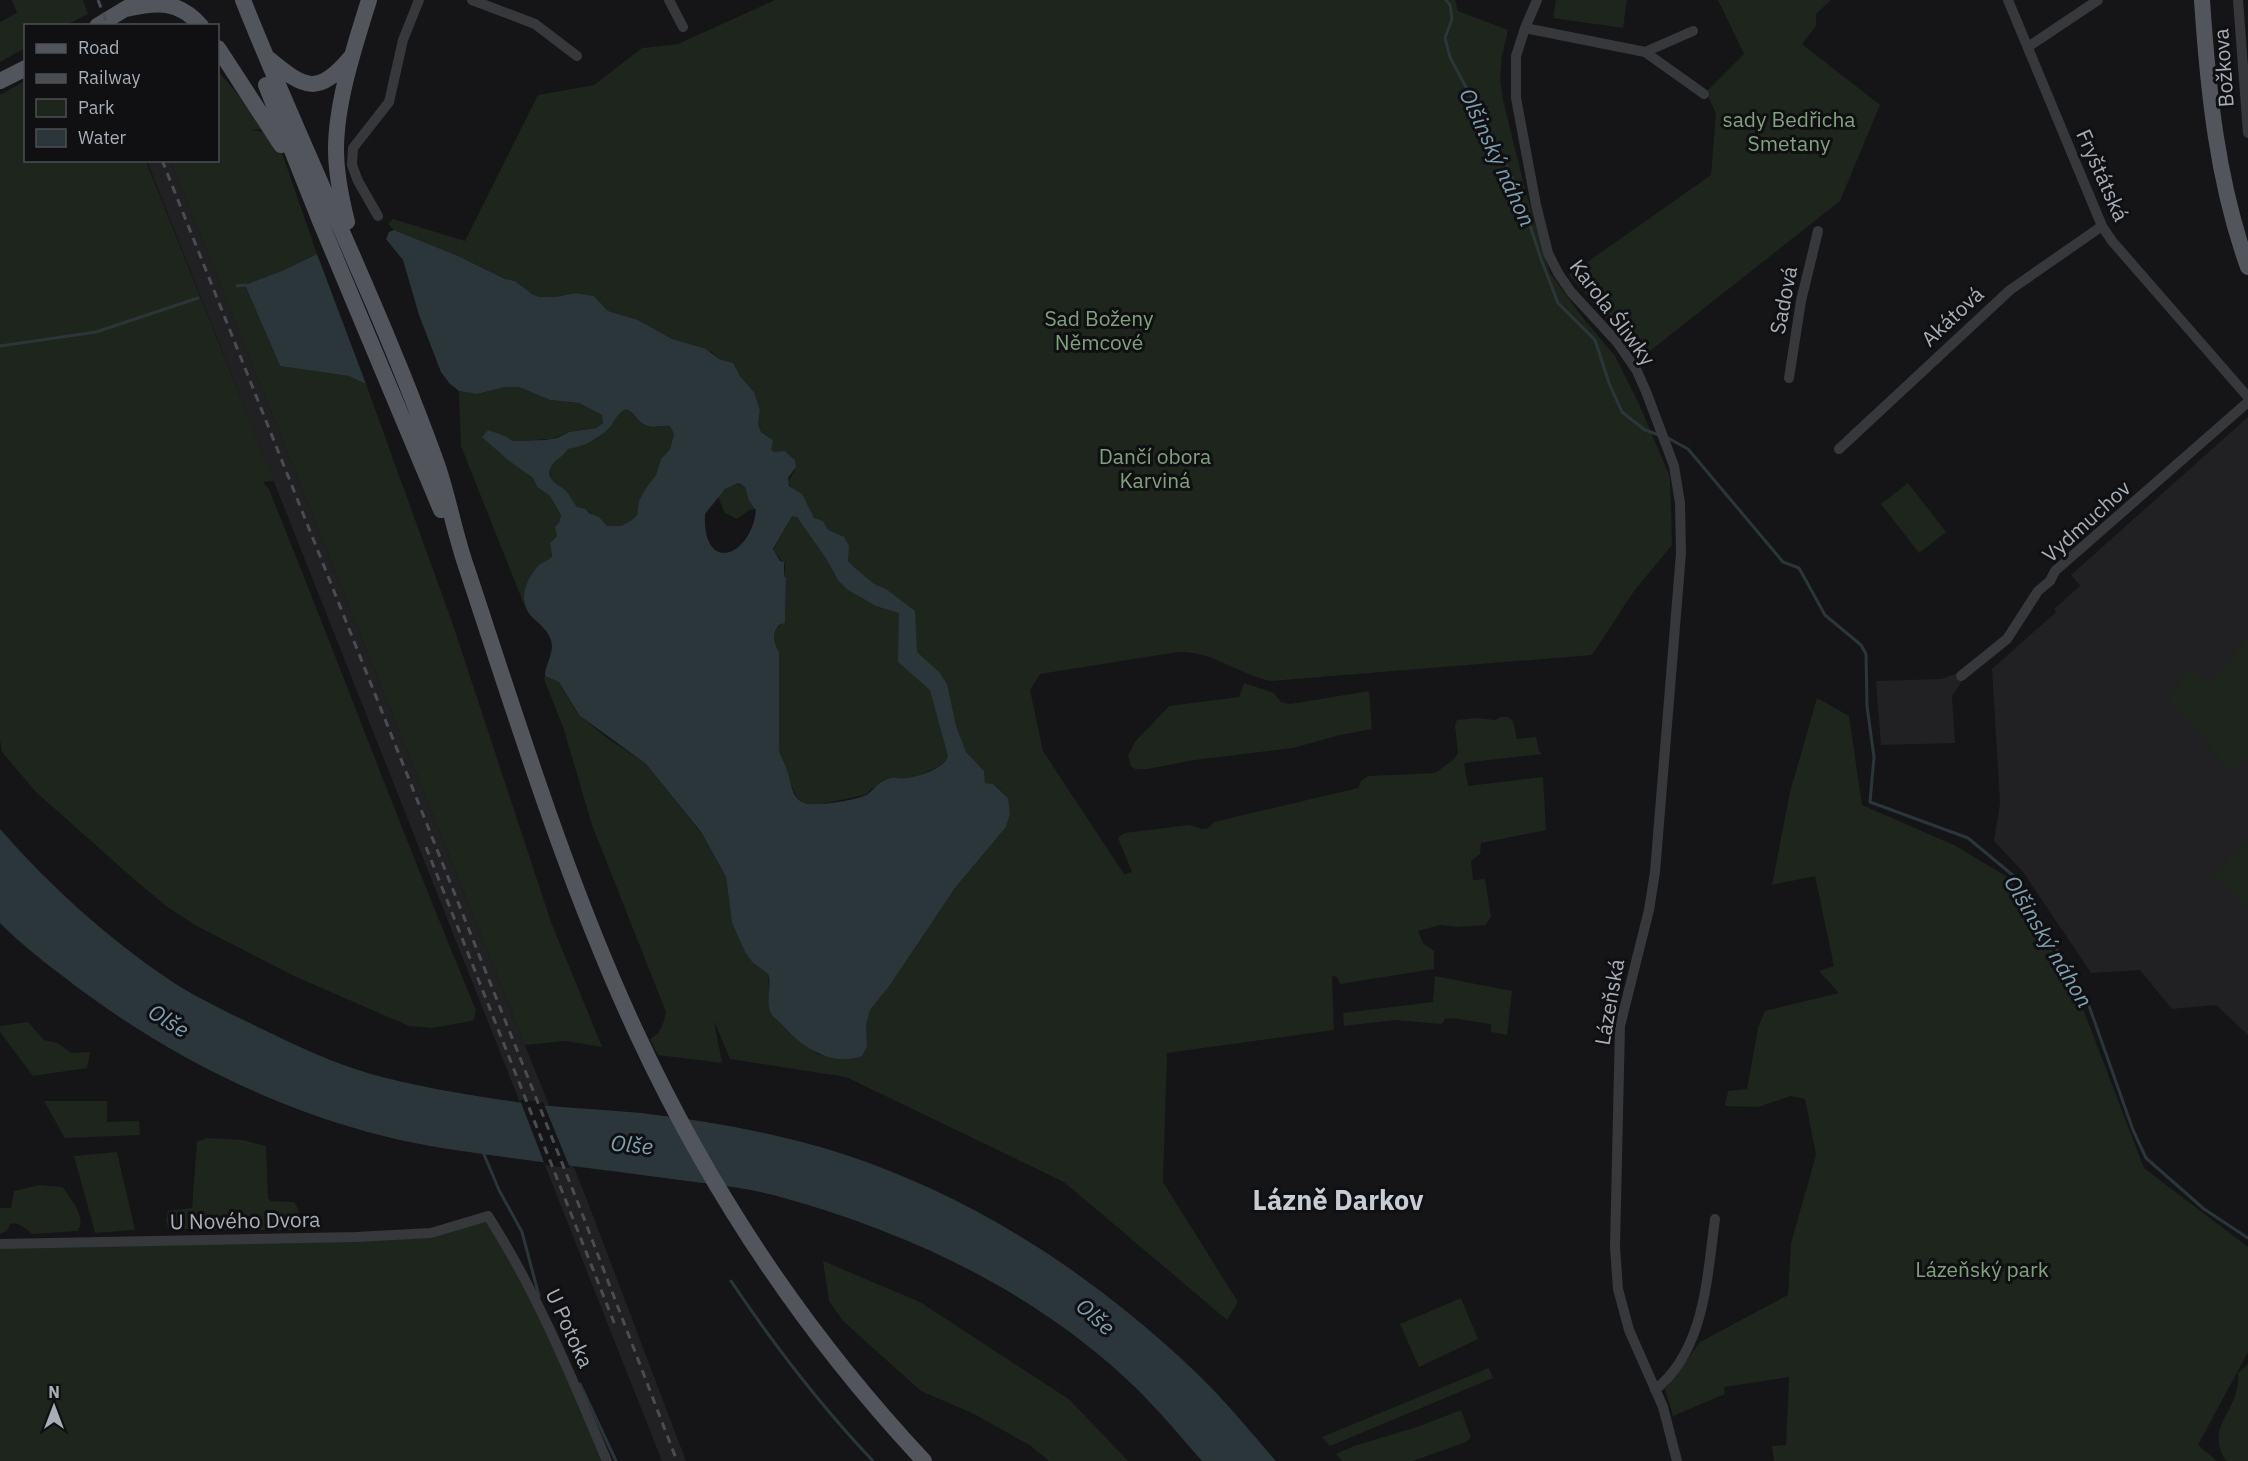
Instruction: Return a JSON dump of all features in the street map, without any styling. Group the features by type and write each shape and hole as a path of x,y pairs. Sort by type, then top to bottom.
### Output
{"main road":[{"path":"233,0 261,60 277,83 372,299 440,472 465,563 557,834 606,964 637,1035 696,1149 764,1259 852,1378 924,1461"},
{"path":"243,0 261,60 308,190 465,563"},
{"path":"369,0 352,56 336,147 338,177 348,225 372,299"},
{"path":"2202,0 2214,128 2223,176 2248,267"},
{"path":"101,24 133,4 174,6 187,12 199,24"},
{"path":"219,49 268,122 308,190"},
{"path":"261,60 296,80 312,84 332,77 352,56"},
{"path":"0,81 24,69"},
{"path":"277,83 295,90 316,92 346,86"}],"street":[{"path":"378,216 358,181 352,165 353,148 389,102 404,40 419,0"},
{"path":"472,0 536,24 578,57"},
{"path":"669,0 683,27"},
{"name":"Karola Śliwky","path":"1537,0 1516,56 1516,98 1536,205 1548,253 1571,292 1617,342 1637,371 1674,466 1680,503 1681,542"},
{"name":"Fryštátská","path":"2008,0 2102,226 2112,241 2248,397"},
{"path":"2028,47 2098,0"},
{"name":"Božkova","path":"2241,7 2248,133"},
{"path":"1525,28 1645,52 1704,94"},
{"path":"1645,52 1693,31"},
{"name":"Akátová","path":"1839,449 2010,290 2102,226"},
{"name":"Sadová","path":"1789,378 1801,302 1818,231"},
{"name":"Vydmuchov","path":"1961,676 2007,639 2038,591 2050,581 2055,572 2248,402"},
{"name":"Lázeňská","path":"1677,1461 1663,1407 1629,1330 1618,1289 1616,1247 1620,1026 1649,910 1654,872 1681,542"},
{"name":"U Nového Dvora","path":"0,1244 356,1238 431,1233 488,1216"},
{"name":"U Potoka","path":"488,1216 513,1255 579,1395 607,1461"},
{"path":"1655,1390 1664,1382 1689,1349 1704,1297 1715,1219"}],"shaded area":[{"path":"147,162 171,162 587,1200 686,1461 662,1461"},
{"path":"2248,417 2248,1035 2216,1005 2172,1009 2140,970 2091,973 2023,872 1994,841 2000,803 1992,669 2056,612 2054,609 2080,586 2071,575"},
{"path":"1958,673 1963,680 1952,696 1955,743 1881,745 1876,681 1941,679"}],"green space":[{"path":"12,0 83,0 88,14 68,24 24,24 24,49 0,62 0,22 17,13"},
{"name":"Sad Boženy Němcové","path":"775,0 1455,0 1458,11 1508,30 1500,78 1503,100 1525,189 1550,273 1615,356 1639,404 1670,477 1672,545 1634,591 1592,655 1271,681 1202,655 1178,652 1040,674 1030,690 1043,751 1124,874 1132,872 1118,838 1124,833 1189,825 1202,829 1208,828 1214,822 1358,788 1361,781 1368,776 1435,773 1453,760 1458,753 1455,725 1457,720 1478,718 1495,720 1508,717 1513,721 1517,739 1536,737 1539,751 1542,754 1464,763 1468,786 1543,777 1546,830 1481,843 1480,854 1471,861 1473,880 1485,879 1491,917 1485,925 1457,927 1440,925 1418,931 1423,943 1434,951 1434,969 1340,984 1337,977 1332,976 1334,1030 1167,1053 1163,1182 1238,1302 1227,1320 1064,1182 846,1077 730,1059 714,1021 722,1063 658,1055 650,1039 660,1031 666,1012 592,825 564,730 544,679 545,676 559,682 577,713 606,737 646,764 701,833 726,877 732,923 745,952 752,962 768,974 771,1013 788,1032 819,1055 866,1026 870,1010 890,985 955,888 1006,827 1010,814 1008,798 994,785 985,783 984,776 966,752 949,758 936,768 917,776 892,778 865,795 816,805 803,803 788,780 787,769 779,750 779,652 774,635 777,628 785,623 786,579 785,565 773,550 802,494 794,491 788,482 795,470 795,460 787,452 770,450 771,438 761,432 758,424 760,410 754,392 740,376 733,363 719,359 712,352 672,339 638,320 608,311 594,296 576,293 539,297 515,281 505,279 458,256 394,230 388,224 393,219 465,241 538,95 594,85 642,48 678,44"},
{"path":"1556,0 1627,0 1623,28 1553,18"},
{"name":"sady Bedřicha Smetany","path":"1718,0 1831,0 1816,14 1816,26 1802,44 1880,105 1840,201 1641,358 1569,275 1711,175 1716,113 1706,92 1744,54"},
{"path":"219,72 265,129 249,130 266,132 282,153 317,254 245,285 280,366 350,376 366,384 452,622 551,922 602,1047 566,1041 525,1045 171,162 219,162"},
{"path":"24,82 24,162 146,162 274,481 263,482 269,489 476,1010 474,1019 471,1021 433,1028 409,1026 294,976 195,925 166,906 136,881 36,792 2,752 0,740 0,95"},
{"path":"505,387 519,387 550,400 579,403 602,415 603,421 597,428 569,432 551,439 513,441 493,432 503,455 533,478 537,487 550,496 561,515 556,526 557,536 550,543 552,556 524,601 525,607 461,446 459,391 477,394"},
{"path":"626,409 632,412 642,424 651,427 670,426 674,434 670,449 661,459 656,476 646,488 637,515 621,526 607,526 587,510 577,507 565,490 551,479 550,468 568,449 597,439"},
{"path":"735,483 745,487 749,501 756,509 749,510 737,519 725,513 718,497"},
{"path":"1908,483 1946,532 1919,553 1881,504"},
{"path":"2248,637 2248,758 2232,772 2169,700 2189,667 2210,683"},
{"path":"1244,683 1274,693 1281,702 1290,704 1369,691 1372,729 1293,748 1194,760 1148,769 1135,769 1131,766 1128,756 1135,742 1169,706 1239,697"},
{"name":"Lázeňský park","path":"1817,698 1849,716 1862,805 1956,846 2009,878 2077,993 2144,1168 2248,1247 2248,1352 2198,1445 2217,1461 1774,1461 1772,1446 1786,1445 1789,1377 1724,1387 1725,1394 1673,1416 1665,1389 1700,1342 1788,1295 1791,1243 1816,1155 1805,1099 1791,1096 1758,1107 1725,1106 1728,1091 1747,1089 1758,1028 1765,1011 1839,993 1819,971 1834,966 1815,876 1772,885 1790,792"},
{"path":"2248,843 2248,908 2212,875"},
{"path":"1435,976 1512,991 1507,1035 1491,1032 1491,1024 1451,1018 1445,1019 1442,1024 1394,1020 1344,1026 1343,1013 1433,1002"},
{"path":"28,1022 44,1040 58,1043 71,1053 90,1052 87,1068 33,1076 0,1032 0,1026"},
{"path":"44,1101 107,1101 107,1122 139,1121 140,1135 65,1138"},
{"path":"207,1138 243,1140 266,1146 268,1198 271,1201 294,1202 299,1214 298,1228 294,1230 197,1230 168,1227 166,1221 168,1211 192,1208 197,1142"},
{"path":"117,1152 135,1230 95,1233 74,1156"},
{"path":"39,1185 63,1187 79,1214 81,1220 78,1231 32,1234 22,1226 10,1224 7,1231 0,1234 0,1208 11,1208 14,1191"},
{"path":"488,1216 513,1255 607,1461 0,1461 0,1244 431,1233"},
{"path":"823,1261 920,1302 1070,1400 1128,1461 1049,1461 1031,1446 974,1414 921,1391 843,1321 829,1301"},
{"path":"1461,1298 1478,1339 1419,1367 1400,1324"},
{"path":"2248,1364 2248,1461 2226,1461 2221,1451 2219,1434 2236,1393 2238,1373"},
{"path":"1489,1368 1493,1378 1330,1446 1322,1437"},
{"path":"1461,1410 1471,1438 1466,1442 1413,1461 1342,1461 1336,1454 1354,1446 1417,1427"}],"water":[{"path":"394,230 458,256 505,279 515,281 539,297 576,293 594,296 608,311 638,320 672,339 706,349 719,359 733,363 740,376 754,392 760,410 758,424 761,432 773,440 771,450 785,451 795,460 796,467 788,478 789,486 802,494 814,518 823,521 828,530 844,537 849,546 848,561 855,568 874,584 886,589 915,611 917,652 940,673 947,684 956,726 966,752 984,771 985,783 993,784 1008,798 1010,814 1006,827 955,888 890,985 870,1010 866,1026 867,1046 862,1056 839,1059 818,1053 799,1041 772,1015 769,1006 768,974 752,962 745,952 732,923 726,877 701,832 646,764 579,715 559,682 545,676 552,649 551,640 546,631 528,612 524,592 537,567 552,556 550,543 557,536 555,527 561,515 550,496 537,487 533,478 482,437 488,430 513,441 557,438 569,432 597,428 603,423 602,415 579,403 550,400 519,387 505,387 477,394 459,391 450,384 441,372 419,315 403,260 386,239 389,232","holes":["626,409 645,425 670,426 674,434 670,449 661,459 656,475 639,501 637,515 621,526 607,526 599,517 589,513 586,509 577,507 567,492 551,478 550,471 568,449 585,444 601,435","738,483 745,487 749,501 756,510 746,539 737,548 728,552 718,552 711,545 706,533 705,514 725,489","792,516 797,517 826,558 838,580 848,590 876,606 899,613 898,662 930,690 948,756 941,765 917,776 887,779 868,794 847,801 809,804 796,797 779,750 779,652 774,635 776,628 785,623 786,578 784,562 780,561 773,549"]},
{"path":"317,254 366,384 349,376 280,366 245,285"},
{"name":"Olše","path":"0,829 81,911 147,965 215,1006 288,1042 357,1070 425,1087 531,1104 666,1116 768,1134 843,1154 937,1191 1026,1240 1109,1297 1198,1374 1276,1461 1202,1461 1138,1390 1060,1325 1018,1297 973,1272 881,1230 833,1213 753,1190 480,1154 403,1141 302,1111 206,1068 160,1043 73,984 0,923"}],"pier":[{"path":"520,1100 543,1102 570,1168 545,1165"}],"waterway":[{"name":"Olšinský náhon","path":"1446,0 1450,5 1452,19 1445,38 1450,57 1503,157 1521,198 1558,303 1595,340 1609,383 1622,412 1645,430 1659,435"},
{"path":"237,286 245,285"},
{"path":"0,346 96,332 198,298"},
{"name":"Olšinský náhon","path":"1668,438 1688,449 1783,562 1799,568 1825,615 1861,645 1866,654 1867,706 1874,757 1870,802 1968,838 2015,877 2088,1003 2133,1130 2146,1158 2204,1209 2248,1238"},
{"path":"483,1152 499,1190 522,1232 539,1296"},
{"path":"731,1281 798,1374 873,1461"},
{"path":"580,1384 616,1461"}],"railway":[{"path":"98,0 107,24"},
{"path":"163,162 578,1203 677,1461"},
{"path":"426,847 615,1325"}],"district":[{"name":"Lázně Darkov","path":"1338,1199"}],"park label":[{"name":"Dančí obora Karviná","path":"1155,468"}]}
